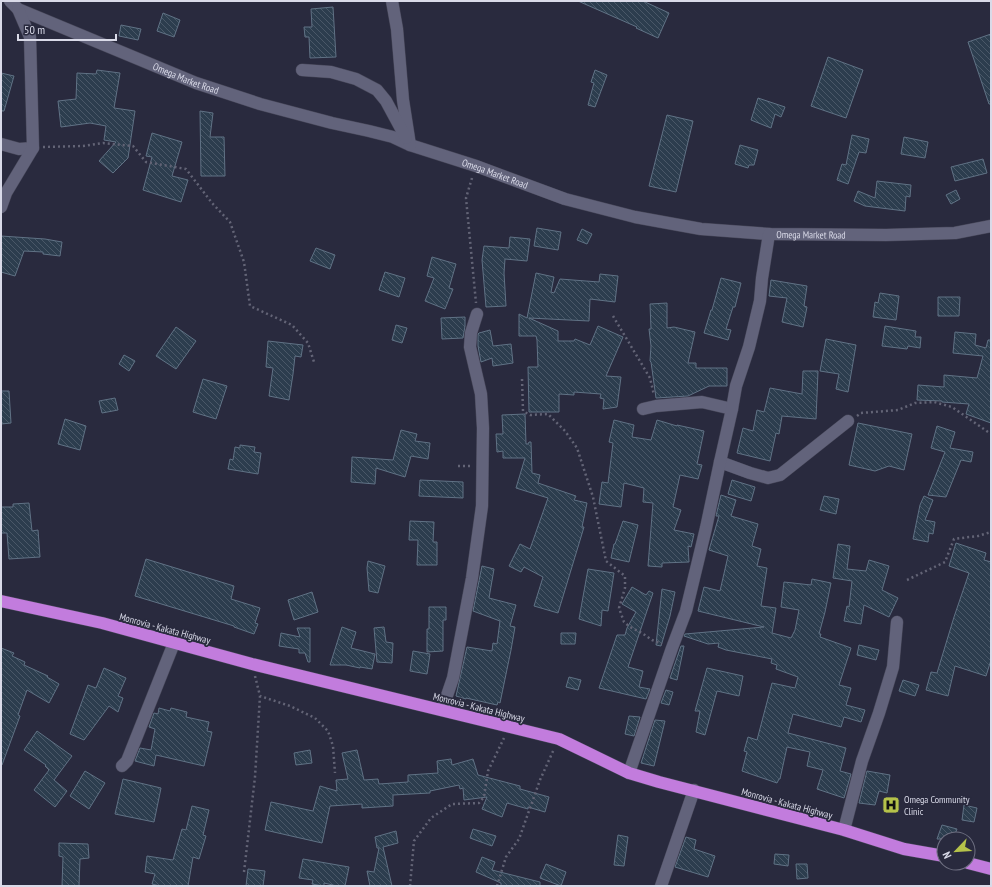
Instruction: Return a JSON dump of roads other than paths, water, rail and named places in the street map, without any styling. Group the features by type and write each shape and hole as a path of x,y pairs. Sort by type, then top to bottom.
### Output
{"highway":[{"name":"Monrovia - Kakata Highway","path":"1,600 102,623 252,664 559,739 629,773 844,830 904,849 936,855"},
{"path":"976,865 991,869"}],"street":[{"path":"392,1 397,29 403,100 410,145"},
{"path":"1,207 6,193 34,148 30,37 14,5"},
{"name":"Omega Market Road","path":"14,5 196,83 267,106 394,137 410,145 476,166 565,199 634,217 701,229 769,234 886,236 955,233 991,226"},
{"path":"302,70 331,72 356,79 377,90 386,101 410,145"},
{"path":"1,144 19,149 34,148"},
{"path":"629,773 686,611 706,528 736,386 749,347 760,301 769,234"},
{"path":"442,710 453,678 472,578 482,506 483,428 481,394 470,347 477,314"},
{"path":"643,409 656,406 702,402 732,409"},
{"path":"720,462 768,478 780,475 848,422"},
{"path":"844,830 862,761 893,667 897,622"},
{"path":"122,766 127,761 174,643"},
{"path":"661,886 694,790"}],"place":[{"name":"Omega Community Clinic","path":"891,805"}]}
